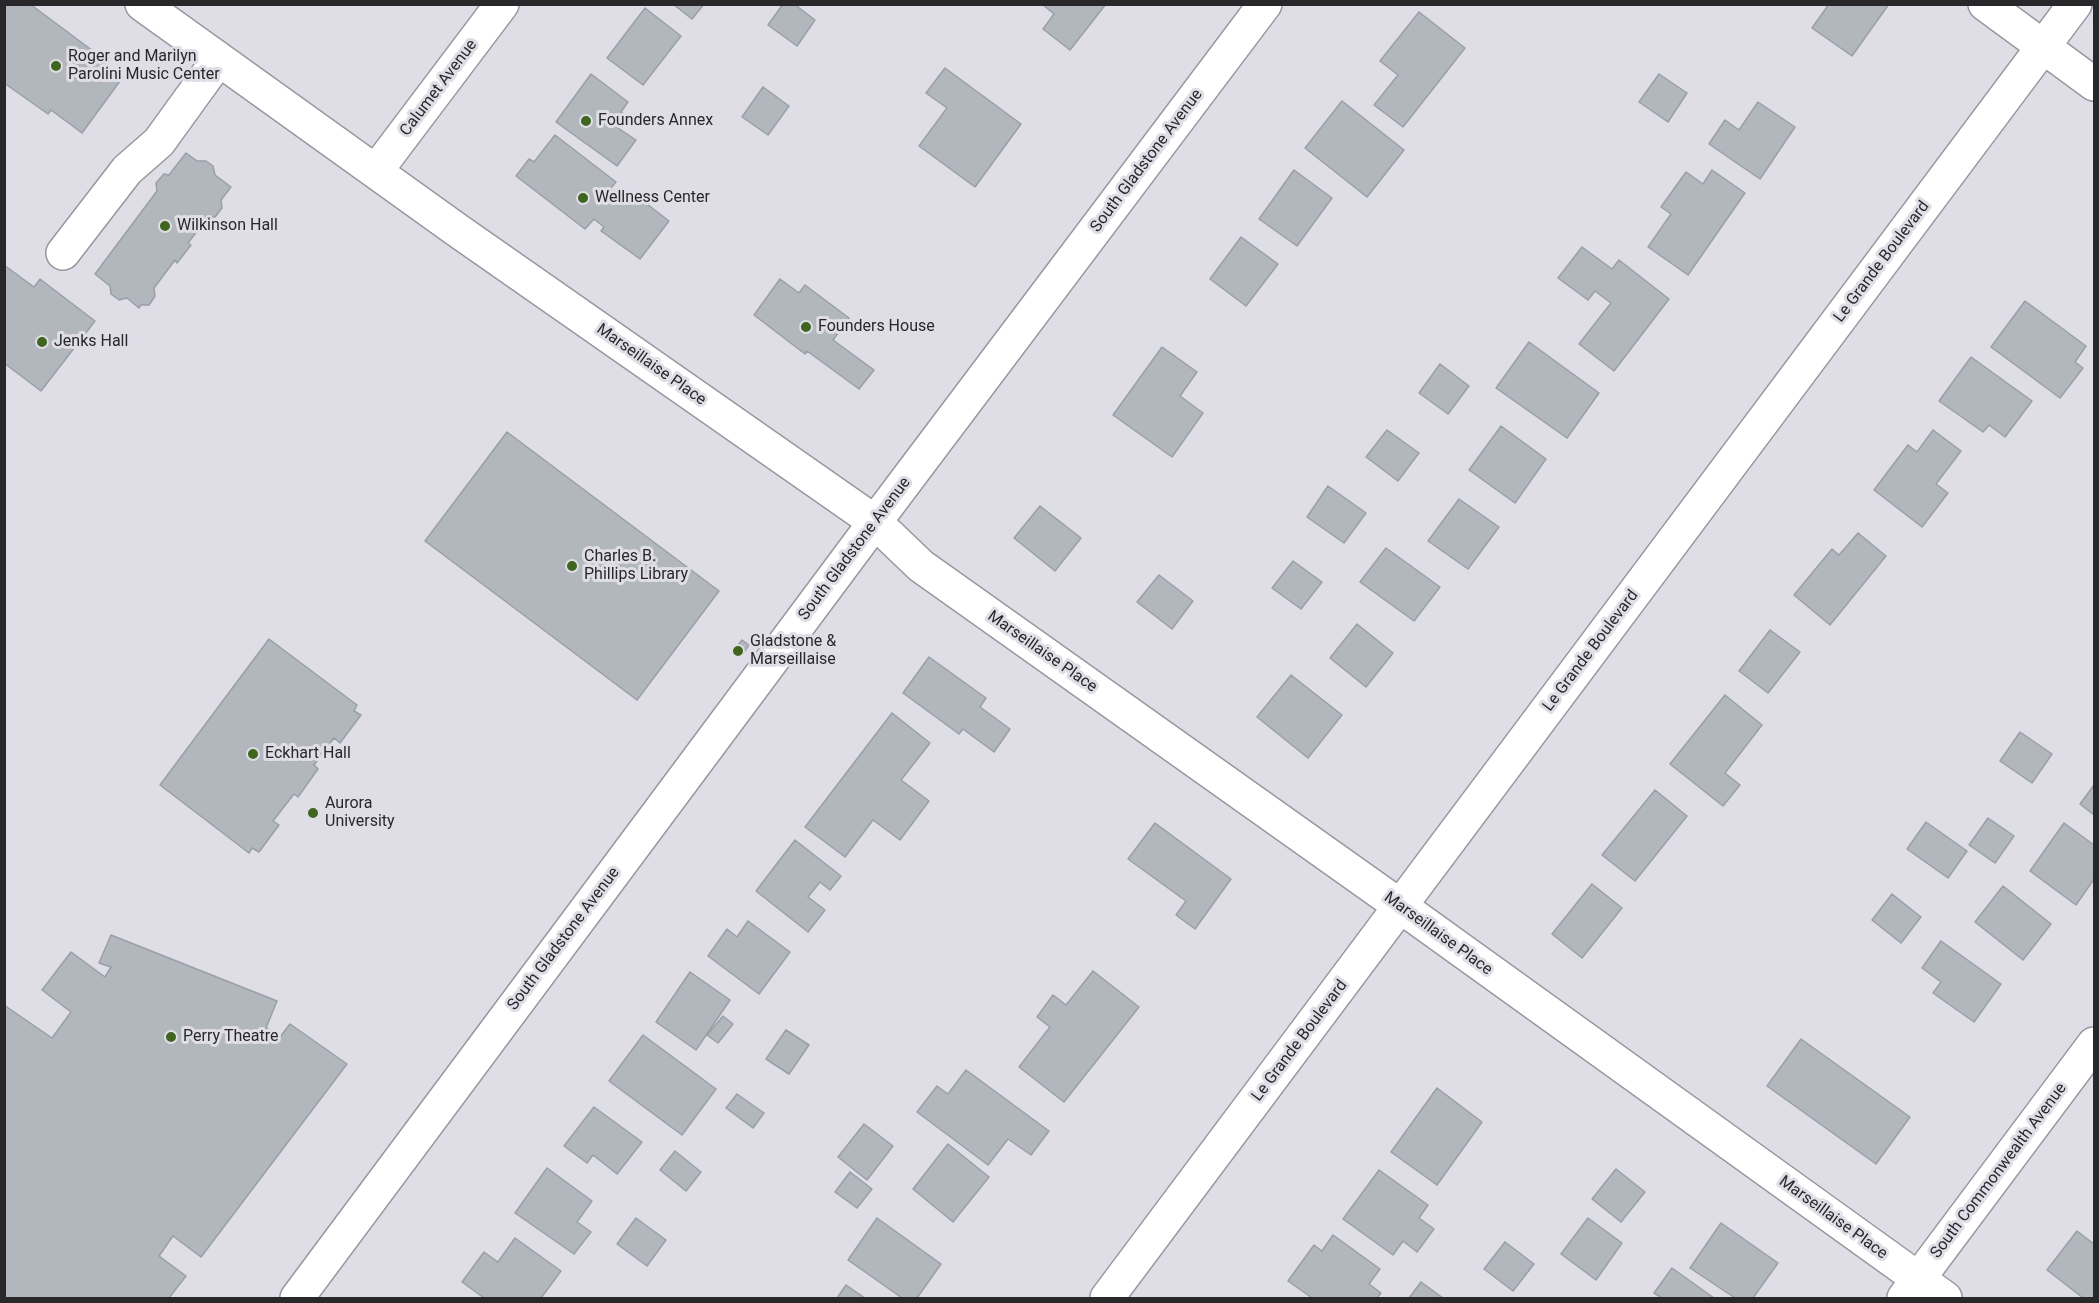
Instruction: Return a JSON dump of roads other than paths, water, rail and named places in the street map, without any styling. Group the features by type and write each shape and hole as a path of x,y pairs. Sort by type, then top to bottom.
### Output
{"street":[{"name":"Marseillaise Place","path":"142,4 440,218 875,522 921,566 1400,906 1911,1289 1945,1299"},
{"name":"Calumet Avenue","path":"376,171 502,4"},
{"name":"South Gladstone Avenue","path":"297,1299 1264,4"},
{"path":"1985,4 2094,84"},
{"name":"Le Grande Boulevard","path":"1107,1299 2075,4"},
{"path":"63,253 127,170 159,142 219,59"},
{"name":"South Commonwealth Avenue","path":"1911,1289 2094,1044"}],"place":[{"name":"Roger and Marilyn Parolini Music Center","path":"56,66"},
{"name":"Founders Annex","path":"586,121"},
{"name":"Wellness Center","path":"583,198"},
{"name":"Wilkinson Hall","path":"165,226"},
{"name":"Founders House","path":"806,327"},
{"name":"Jenks Hall","path":"42,342"},
{"name":"Charles B. Phillips Library","path":"572,566"},
{"name":"Gladstone & Marseillaise","path":"738,651"},
{"name":"Eckhart Hall","path":"253,754"},
{"name":"Aurora University","path":"313,813"},
{"name":"Perry Theatre","path":"171,1037"}]}
